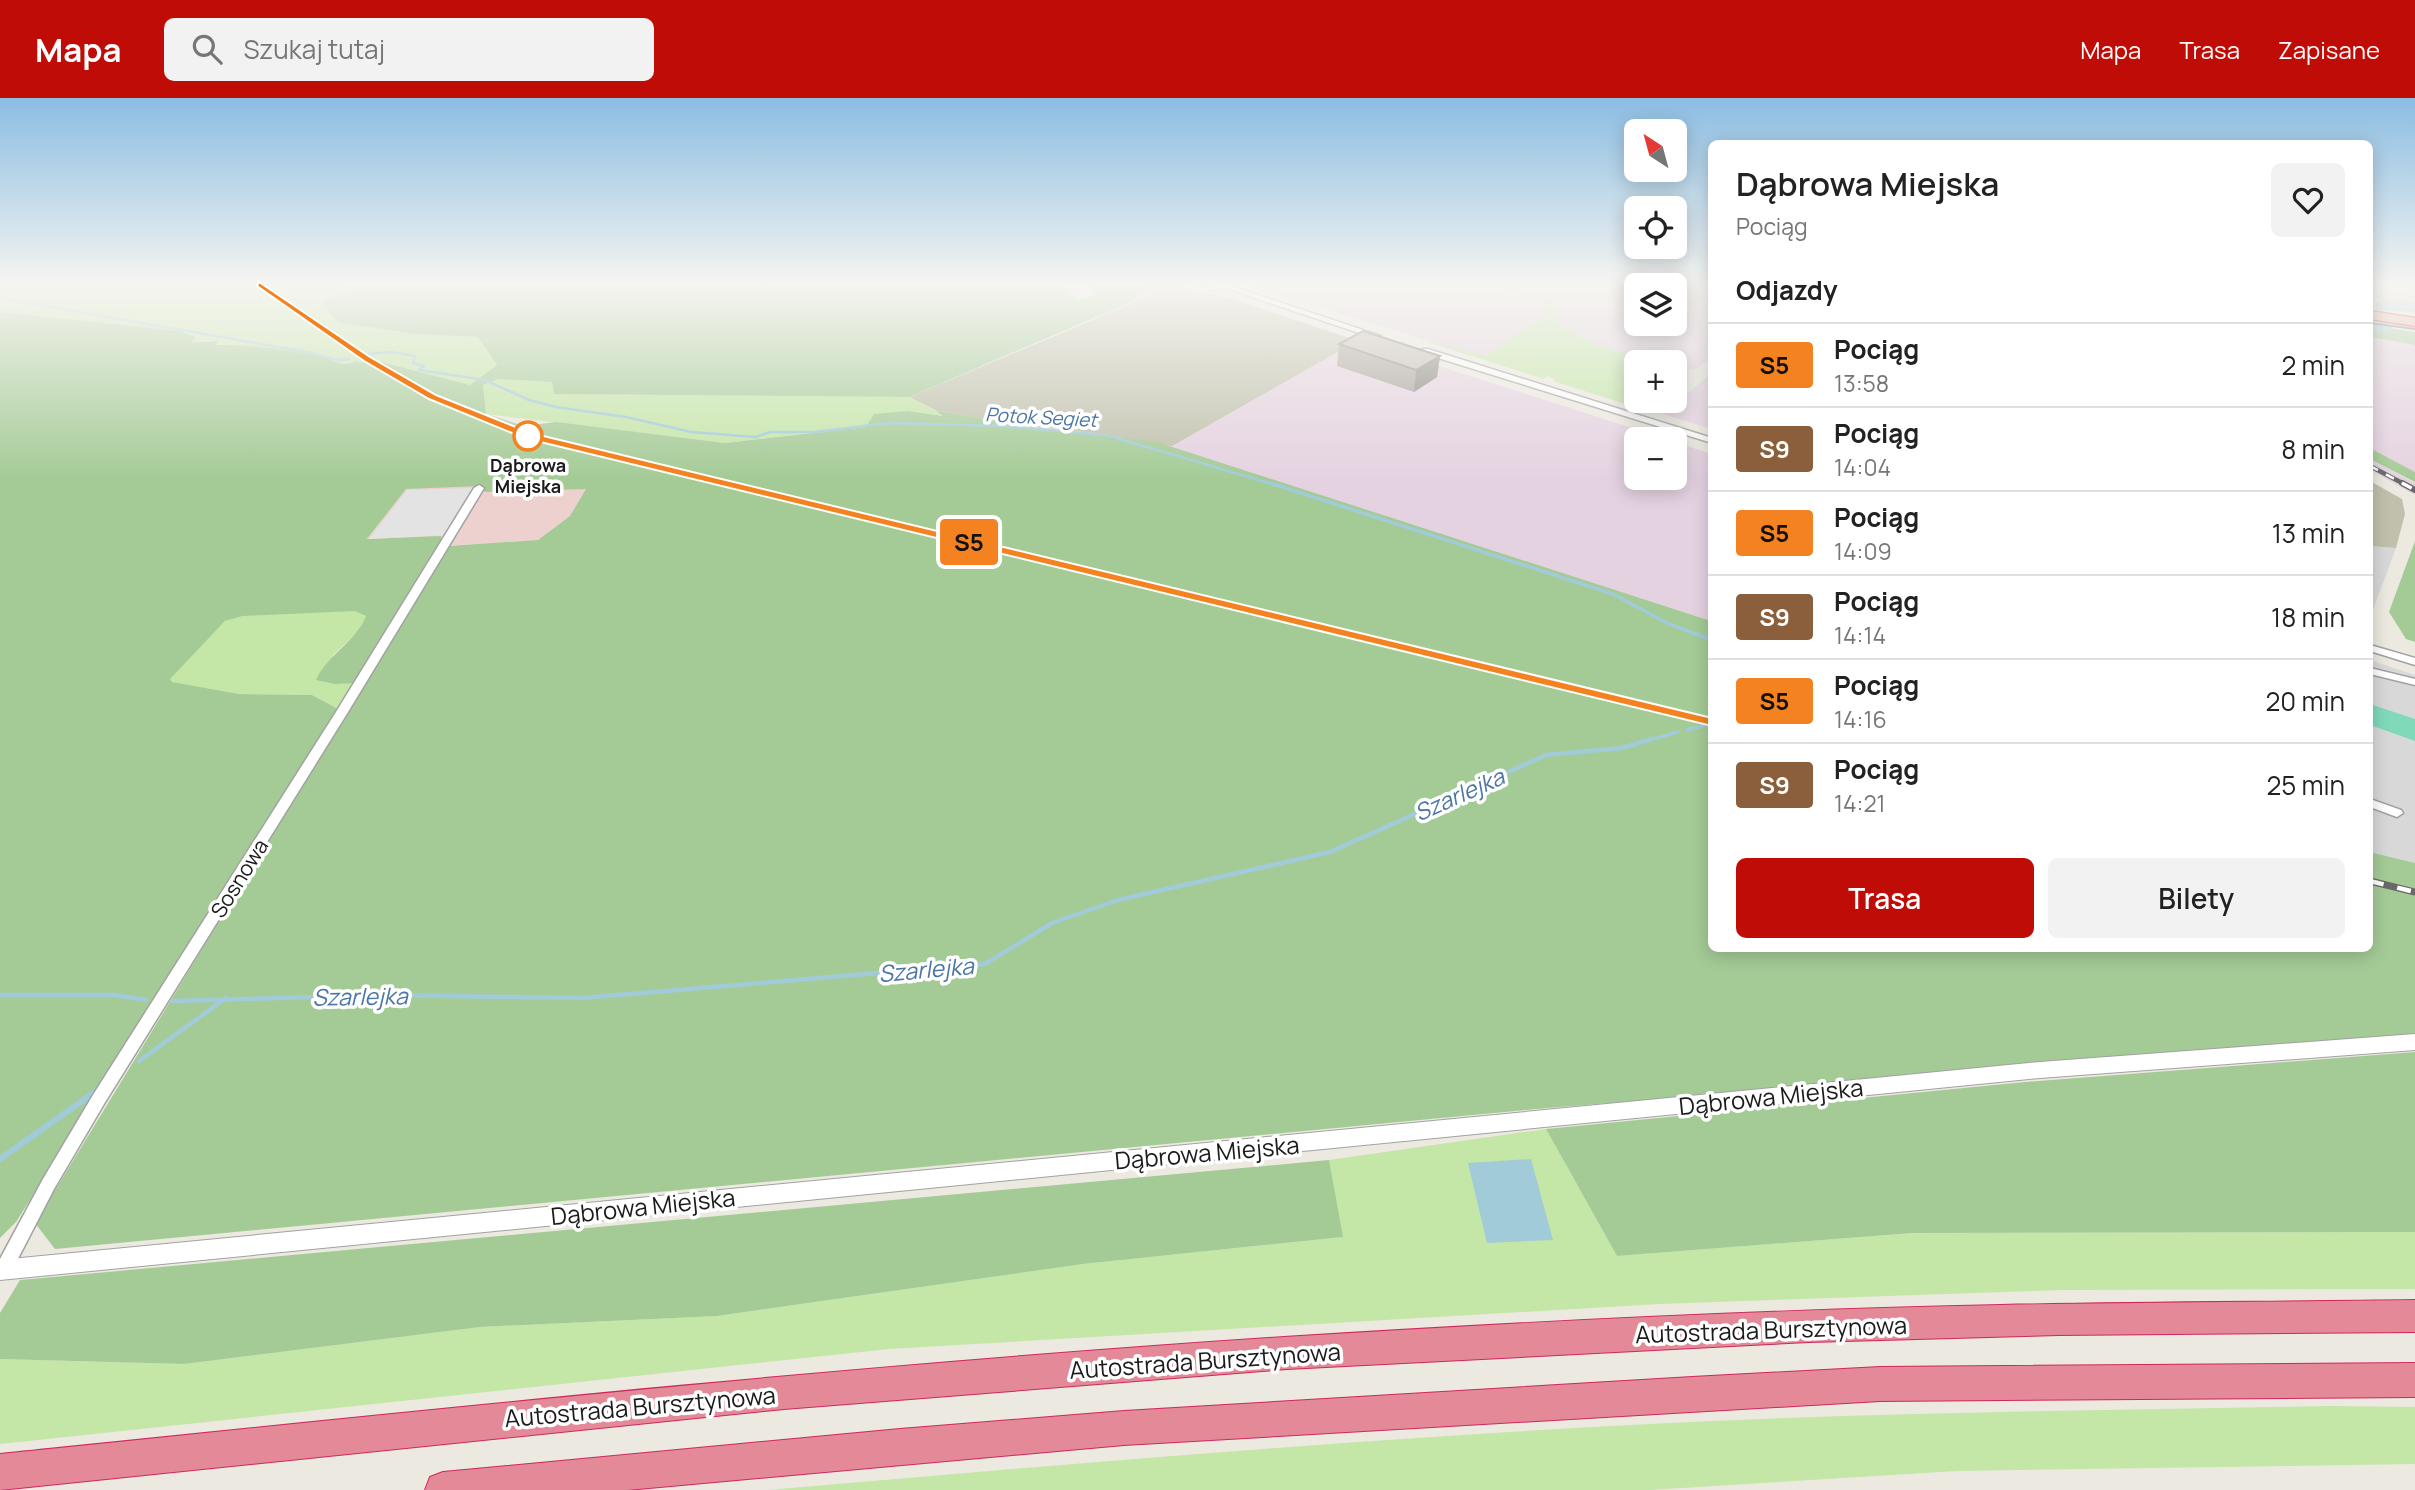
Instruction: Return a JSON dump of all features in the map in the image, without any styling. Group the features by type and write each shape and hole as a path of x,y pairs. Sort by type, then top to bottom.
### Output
{"highway":[{"name":"Autostrada Bursztynowa","path":"0,1472 536,1415 891,1382 1301,1353 1699,1331 1940,1322 2415,1316"},
{"path":"443,1490 886,1447 1124,1428 1692,1394 1880,1384 2415,1380"}],"street":[{"path":"1420,350 1708,440"},
{"name":"Sosnowa","path":"1,1270 25,1225 154,1011 357,690 479,488"},
{"path":"2373,649 2415,662"},
{"path":"2373,672 2415,682"},
{"path":"2373,804 2397,813"},
{"name":"Dąbrowa Miejska","path":"1,1270 2040,1070 2415,1042"}],"shaded area":[{"path":"1021,350 1341,350 1172,446 1094,433 1018,425 935,410 909,397"},
{"path":"1031,350 1389,350 1629,427 1624,427 1624,490 1687,490 1687,446 1708,453 1708,620 1434,532 1094,433 935,410 924,403"},
{"path":"1460,350 1494,350 1480,356"},
{"path":"1615,350 1708,350 1708,360 1697,369 1687,370 1687,350 1624,350 1624,352"},
{"path":"2373,350 2415,350 2415,472 2373,450"},
{"path":"1708,375 1708,428 1663,414 1687,413 1687,394"},
{"path":"2373,461 2415,483 2415,495 2373,472"},
{"path":"2373,483 2402,499 2405,514 2396,548 2373,546"},
{"path":"481,486 485,492 587,488 570,516 538,540 441,546 441,537 367,540 405,489"},
{"path":"479,488 450,535 369,539 407,490"},
{"path":"2373,546 2396,548 2373,610"},
{"path":"2373,661 2415,675 2415,863 2373,853"}],"green space":[{"path":"0,350 286,350 319,356 342,364 355,361 372,364 374,360 470,385 497,365 487,350 1019,350 909,397 554,394 552,382 498,379 483,385 486,414 524,426 556,422 725,443 866,427 874,414 908,411 943,416 935,410 1018,425 1157,442 1708,620 1708,952 2373,952 2373,853 2415,863 2415,1037 1536,1109 55,1249 35,1223 448,546 538,540 570,516 586,489 485,492 481,486 406,489 367,539 441,536 441,546 356,683 335,684 316,680 327,663 361,625 366,616 355,611 243,616 225,621 170,679 172,682 239,694 312,695 340,710 16,1222 0,1238"},
{"path":"262,350 487,350 497,365 470,385 374,360 372,365 355,361 342,364 320,356"},
{"path":"1453,350 1485,356 1494,350 1615,350 1624,352 1624,404 1553,381 1555,379 1547,376 1544,379"},
{"path":"498,379 552,382 554,394 909,397 945,416 908,411 866,427 725,443 486,414 483,385"},
{"path":"2373,450 2415,472 2415,482 2373,461"},
{"path":"2415,541 2415,642 2406,639 2389,612"},
{"path":"356,611 366,616 361,629 332,656 356,683 340,710 312,695 239,694 171,682 169,679 225,621 243,616"},
{"path":"2373,705 2415,719 2415,741 2373,726"},
{"path":"2415,1052 2415,1232 1912,1233 1617,1256 1546,1129 2025,1082"},
{"path":"1546,1129 1617,1256 1912,1233 2415,1232 2415,1289 2062,1290 1659,1304 889,1349 0,1444 0,1359 184,1364 480,1327 717,1316 1083,1264 1342,1237 1329,1160"},
{"path":"1329,1160 1343,1237 1083,1264 717,1316 480,1327 184,1364 0,1359 0,1313 20,1280"},
{"path":"2329,1406 2415,1407 2415,1464 1957,1471 1649,1490 768,1490 1106,1461 1556,1429 1916,1414"}],"water":[{"path":"1531,1159 1553,1240 1487,1243 1468,1163"}],"building":[{"path":"1357,350 1421,350 1440,356 1416,370"}],"waterway":[{"name":"Potok Segiet","path":"295,350 336,360 349,359"},
{"name":"Potok Segiet","path":"366,354 391,352 415,356 413,363 424,366 419,370 485,380 529,400 556,407 626,417 691,432 756,437 770,432 815,432 889,423 1002,426 1106,435 1276,485"},
{"name":"Potok Segiet","path":"1270,483 1613,594 1669,624 1708,639"},
{"name":"Szarlejka","path":"1687,730 1706,725"},
{"name":"Szarlejka","path":"1646,741 1678,732"},
{"name":"Szarlejka","path":"224,1000 386,995 582,998 985,964 1052,923 1118,900 1330,852 1546,755 1622,748 1652,739"},
{"name":"Szarlejka","path":"0,995 114,995 146,1000"},
{"path":"139,1061 224,1000"},
{"name":"Szarlejka","path":"173,1001 224,1000"},
{"path":"0,1159 99,1089"}],"railway":[{"path":"354,350 432,397 528,436 731,485"},
{"path":"2373,468 2406,485"},
{"path":"724,483 1708,721"},
{"path":"2402,483 2415,490"},
{"path":"2373,882 2415,892"}],"train":[{"name":"S5","path":"353,350 432,397 528,436 1708,721"}],"place":[{"name":"Dąbrowa Miejska","path":"528,436"}]}
